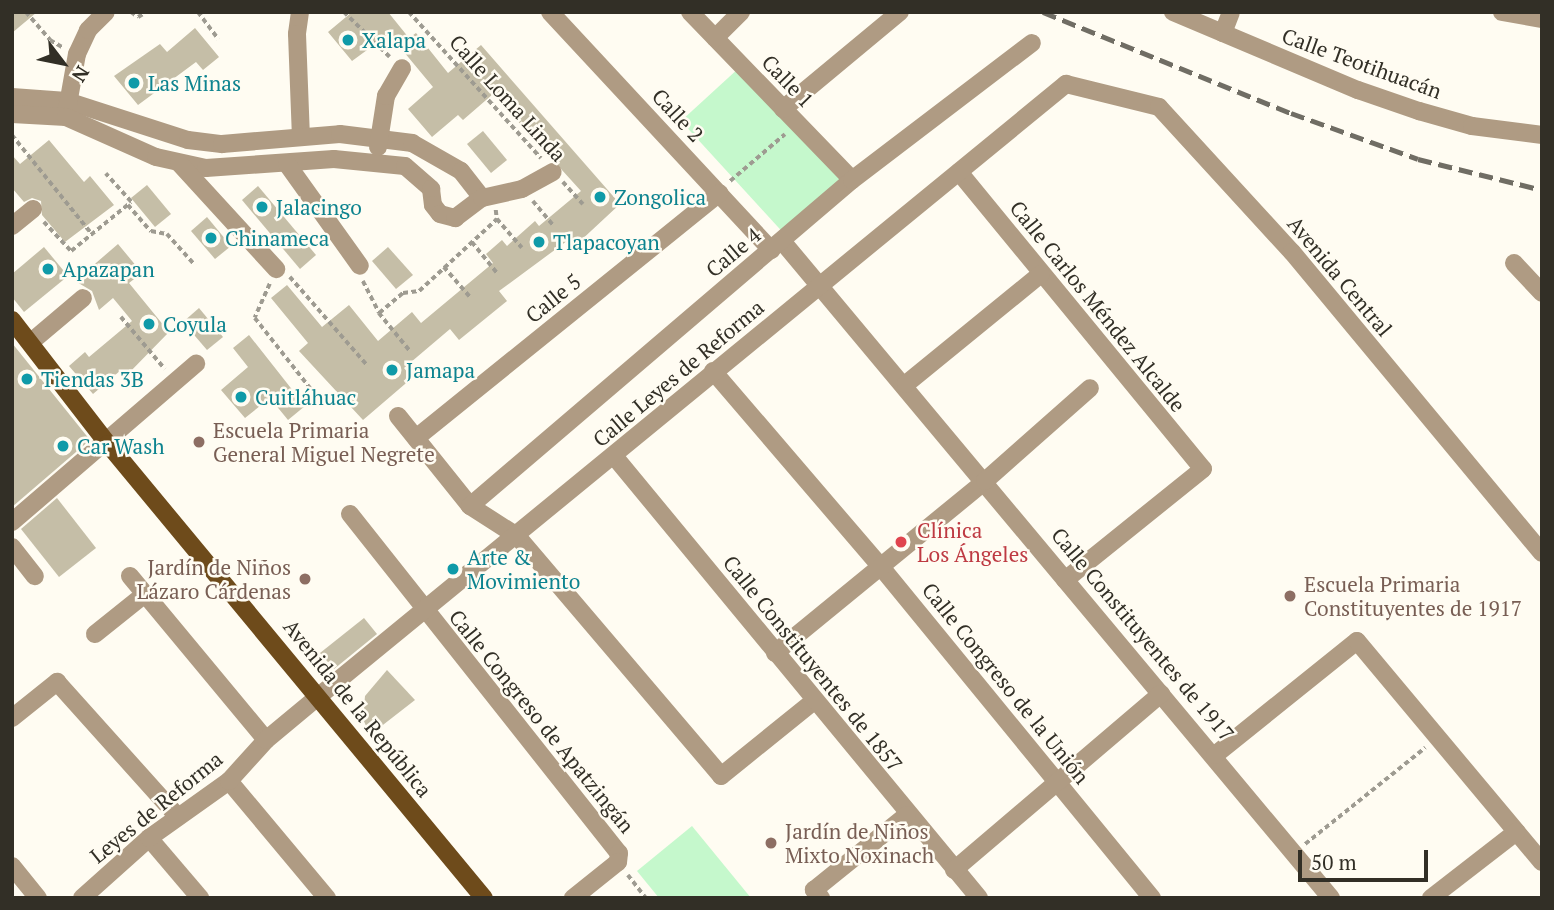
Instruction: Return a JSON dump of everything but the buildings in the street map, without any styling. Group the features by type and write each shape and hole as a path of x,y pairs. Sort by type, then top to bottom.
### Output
{"main road":[{"name":"Avenida de la República","path":"12,320 108,444 320,696 484,898"}],"street":[{"path":"67,109 77,54 88,30 106,12"},
{"path":"300,12 297,34 300,137"},
{"name":"Calle 2","path":"550,12 717,190 776,246"},
{"name":"Calle 1","path":"690,12 852,180"},
{"path":"715,38 740,12"},
{"path":"783,109 900,12"},
{"name":"Calle Teotihuacán","path":"1173,12 1419,111 1472,126 1542,135"},
{"path":"1223,33 1231,12"},
{"path":"1502,12 1542,19"},
{"name":"Calle 4","path":"470,506 852,180 1032,43"},
{"path":"377,160 386,96 402,68"},
{"name":"Calle Leyes de Reforma","path":"320,696 1066,84"},
{"name":"Avenida Central","path":"1066,84 1159,107 1292,252 1542,554"},
{"path":"12,97 188,140 222,144 300,137 379,136 440,156 461,171 488,197"},
{"path":"12,114 67,109 179,163 206,168 377,160 405,166 422,178 440,214 455,218 488,197 522,189 553,172"},
{"path":"179,163 276,270"},
{"path":"287,164 360,266"},
{"name":"Calle Carlos Méndez Alcalde","path":"960,172 1203,469 1065,580"},
{"name":"Calle 5","path":"416,438 717,190"},
{"path":"12,226 33,209"},
{"name":"Calle Constituyentes de 1917","path":"776,246 820,285 906,384 1065,580 1215,755 1331,898"},
{"path":"1514,263 1542,293"},
{"path":"906,384 1041,274"},
{"path":"31,342 83,298"},
{"path":"12,522 108,444 197,365"},
{"name":"Calle Congreso de la Unión","path":"713,371 881,567 1152,898"},
{"path":"775,653 985,481 1090,388"},
{"path":"398,416 470,506 517,536 721,776 814,701"},
{"name":"Calle Constituyentes de 1857","path":"614,456 907,815 979,898"},
{"name":"Calle Congreso de Apatzingán","path":"350,514 423,611 619,853 618,862"},
{"path":"12,547 35,576"},
{"path":"130,576 266,740"},
{"path":"95,634 145,594"},
{"path":"1215,755 1357,641 1542,862"},
{"path":"12,718 57,681 178,817"},
{"path":"954,870 1056,780 1161,694"},
{"name":"Leyes de Reforma","path":"82,898 149,838 229,781 266,740 320,696"},
{"path":"229,781 327,898"},
{"path":"821,898 814,890 907,815"},
{"path":"1431,898 1516,832"},
{"path":"149,838 200,898"},
{"path":"573,898 618,862"},
{"path":"12,866 38,898"}],"path":[{"path":"26,12 50,40 77,54"},
{"path":"131,12 138,18 146,12"},
{"path":"198,12 218,39"},
{"path":"344,12 402,68"},
{"name":"Calle Loma Linda","path":"409,12 583,204"},
{"path":"12,135 92,234"},
{"path":"717,190 735,180 772,145"},
{"path":"107,174 151,231 167,234 195,265"},
{"path":"522,189 554,226"},
{"path":"488,197 497,219 522,248"},
{"path":"33,209 71,251 130,204"},
{"path":"379,313 403,293 419,290 497,219"},
{"path":"472,242 497,273"},
{"path":"360,266 379,313 410,352"},
{"path":"444,267 470,298"},
{"path":"321,402 255,318 276,270 290,277 366,365"},
{"path":"121,317 178,384"},
{"path":"1293,854 1437,738"},
{"path":"618,862 646,898"}],"green space":[{"path":"740,67 847,184 788,238 681,121"},
{"path":"692,826 751,898 659,898 637,871"}],"railway":[{"path":"1043,12 1291,113 1418,159 1542,190"}],"place":[{"name":"Xalapa","path":"348,40"},
{"name":"Las Minas","path":"134,83"},
{"name":"Zongolica","path":"600,197"},
{"name":"Jalacingo","path":"262,207"},
{"name":"Chinameca","path":"211,238"},
{"name":"Tlapacoyan","path":"539,242"},
{"name":"Apazapan","path":"48,269"},
{"name":"Coyula","path":"149,324"},
{"name":"Jamapa","path":"392,370"},
{"name":"Tiendas 3B","path":"27,379"},
{"name":"Cuitláhuac","path":"241,397"},
{"name":"Escuela Primaria General Miguel Negrete","path":"199,442"},
{"name":"Car Wash","path":"63,446"},
{"name":"Clínica Los Ángeles","path":"901,542"},
{"name":"Arte & Movimiento","path":"453,569"},
{"name":"Jardín de Niños Lázaro Cárdenas","path":"305,579"},
{"name":"Escuela Primaria Constituyentes de 1917","path":"1290,596"},
{"name":"Jardín de Niños Mixto Noxinach","path":"771,843"}]}
